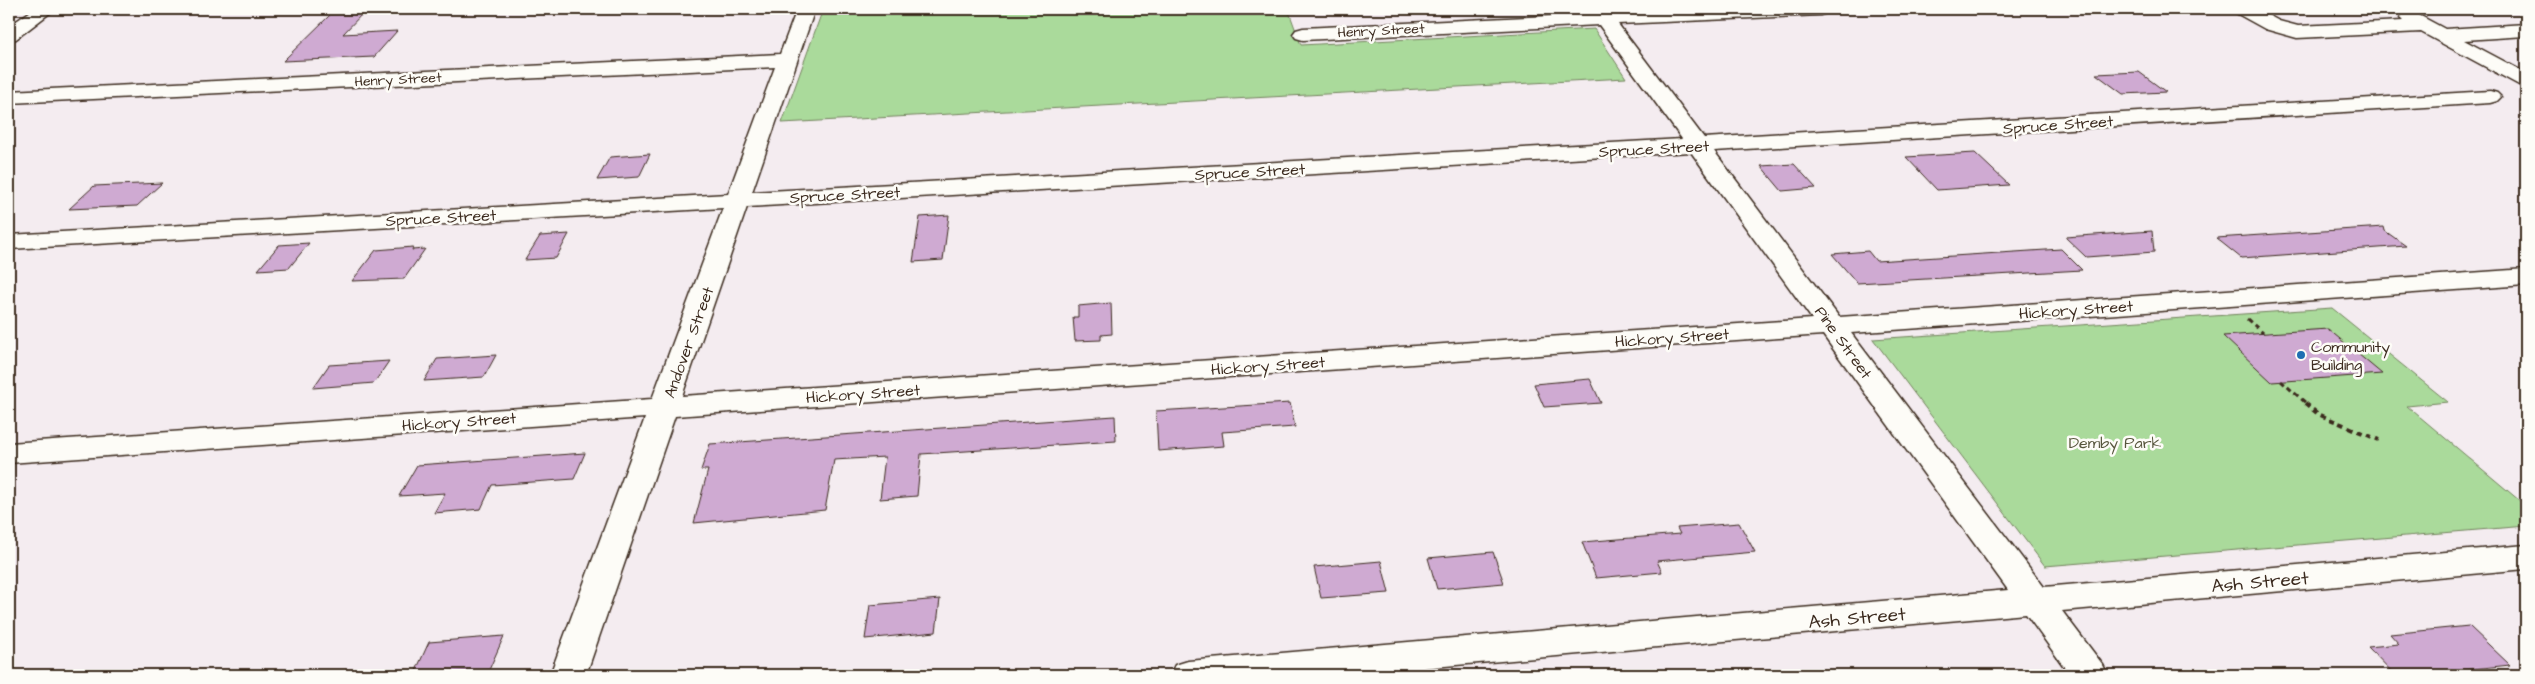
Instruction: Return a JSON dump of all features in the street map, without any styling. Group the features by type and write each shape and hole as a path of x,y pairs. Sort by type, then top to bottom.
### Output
{"street":[{"path":"9,35 46,9"},
{"name":"Andover Street","path":"568,675 806,9"},
{"name":"Henry Street","path":"1303,34 1601,14 1820,9"},
{"path":"2243,9 2272,25 2297,32 2526,30"},
{"path":"2393,9 2526,81"},
{"name":"Pine Street","path":"1601,14 2090,675"},
{"name":"Henry Street","path":"9,97 788,60"},
{"name":"Spruce Street","path":"9,242 2490,98"},
{"name":"Hickory Street","path":"9,453 2526,277"},
{"name":"Ash Street","path":"1188,675 2526,557"}],"path":[{"path":"2281,381 2318,414 2379,440"}],"green space":[{"path":"823,9 1288,9 1301,45 1594,29 1626,78 782,123"},
{"name":"Demby Park","path":"2332,308 2448,402 2407,406 2526,506 2526,526 2045,566 1873,339"}],"building":[{"path":"364,12 343,34 397,31 374,57 283,61 331,14"},
{"path":"2139,72 2166,92 2123,94 2096,74"},
{"path":"1975,153 2009,185 1937,190 1906,157"},
{"path":"650,154 639,177 597,180 610,157"},
{"path":"1794,164 1816,188 1782,191 1761,166"},
{"path":"162,183 137,206 69,209 94,186"},
{"path":"949,215 943,260 913,262 920,217"},
{"path":"2384,227 2385,231 2406,246 2241,258 2216,238"},
{"path":"2152,231 2154,252 2086,257 2065,237"},
{"path":"569,234 556,258 525,260 540,236"},
{"path":"309,243 289,268 258,270 279,245"},
{"path":"413,247 412,250 425,249 404,279 352,281 376,250"},
{"path":"2061,249 2082,270 1857,283 1832,254 1868,251 1876,261"},
{"path":"1111,303 1112,334 1101,335 1101,340 1075,341 1073,317 1078,317 1078,306"},
{"name":"Community Building","path":"2328,329 2382,374 2272,382 2223,336"},
{"path":"496,355 484,377 424,381 437,359"},
{"path":"389,361 374,383 313,388 329,365"},
{"path":"1590,379 1601,403 1544,407 1534,384"},
{"path":"1290,403 1295,427 1222,432 1224,446 1158,451 1156,411"},
{"path":"1115,416 1116,441 921,454 917,496 880,499 885,457 834,460 825,510 694,523 708,470 701,470 710,444"},
{"path":"585,453 574,479 492,485 481,509 434,513 445,493 399,496 417,465"},
{"path":"1739,523 1755,552 1657,561 1662,572 1596,578 1582,542 1680,534 1677,528"},
{"path":"1493,552 1504,583 1437,589 1428,558"},
{"path":"1381,561 1389,593 1321,598 1314,567"},
{"path":"940,599 936,632 865,639 870,605"},
{"path":"2469,626 2510,665 2418,675 2395,675 2368,647 2399,644 2390,634"},
{"path":"504,636 489,670 414,675 429,642"}],"place":[{"name":"Community Building","path":"2301,355"}]}
